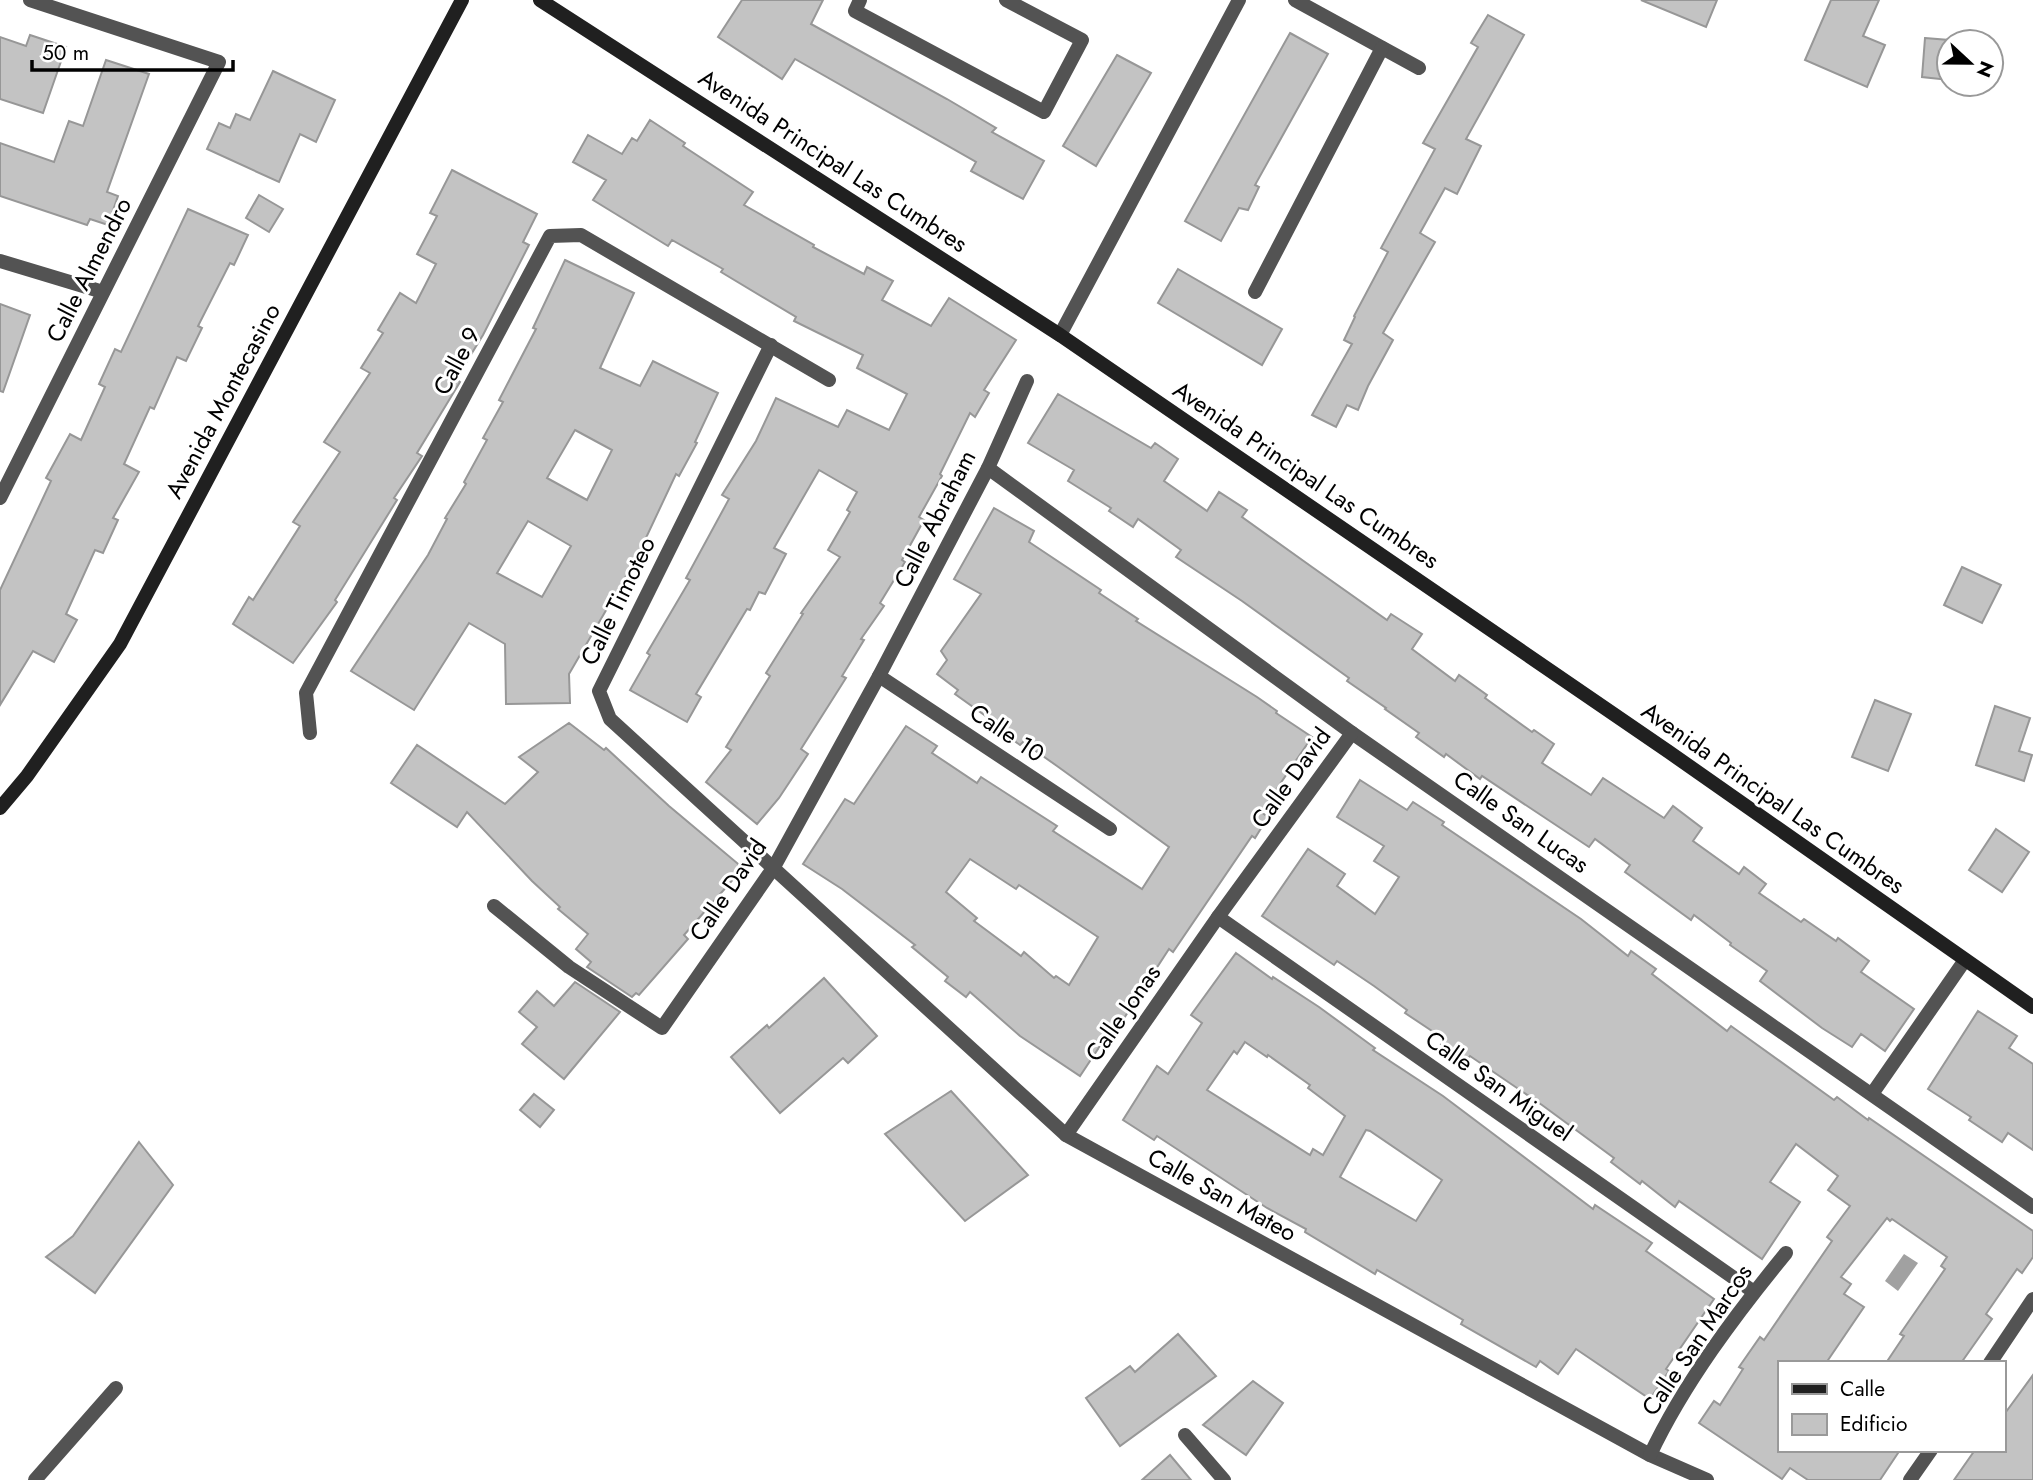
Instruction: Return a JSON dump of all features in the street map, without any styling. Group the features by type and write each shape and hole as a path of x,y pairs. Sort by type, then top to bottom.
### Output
{"street":[{"name":"Calle Almendro","path":"0,498 219,62 30,0"},
{"name":"Avenida Montecasino","path":"0,808 27,776 120,644 463,0"},
{"name":"Avenida Principal Las Cumbres","path":"540,0 1060,335 1679,759 2033,1007"},
{"path":"860,0 855,11 1044,112 1082,40 1006,0"},
{"path":"1060,335 1239,0"},
{"path":"1295,0 1419,68"},
{"path":"1255,292 1382,48"},
{"name":"Calle 9","path":"310,733 306,693 550,236 581,235 771,345"},
{"path":"0,261 103,292"},
{"path":"771,345 829,380"},
{"name":"Calle Timoteo","path":"771,345 599,691 610,719 774,867"},
{"name":"Calle Abraham","path":"879,676 988,468 1027,381"},
{"name":"Calle San Lucas","path":"988,468 1352,733 2033,1207"},
{"name":"Calle David","path":"494,906 569,967 663,1028 774,867 879,676"},
{"name":"Calle 10","path":"879,676 1110,829"},
{"name":"Calle David","path":"1218,917 1352,733"},
{"name":"Calle San Mateo","path":"774,867 1066,1135 1650,1455 1707,1480"},
{"name":"Calle Jonas","path":"1066,1135 1218,917"},
{"name":"Calle San Miguel","path":"1218,917 1754,1292"},
{"path":"1872,1094 1965,960"},
{"name":"Calle San Marcos","path":"1650,1455 1668,1417 1754,1292 1786,1253"},
{"path":"1991,1361 2033,1299"},
{"path":"35,1480 116,1388"},
{"path":"1185,1435 1224,1480"},
{"path":"1910,1480 1930,1452"}],"shaded area":[{"path":"1904,1254 1918,1263 1898,1291 1885,1281"}],"building":[{"path":"742,0 823,0 811,24 947,99 996,128 992,132 1044,161 1023,199 971,171 976,162 795,59 782,79 718,37"},
{"path":"1641,0 1717,0 1706,27"},
{"path":"1831,0 1879,0 1863,36 1885,45 1867,87 1805,60"},
{"path":"1488,15 1524,35 1466,139 1481,146 1457,194 1445,188 1420,233 1435,242 1383,333 1393,340 1358,410 1347,405 1336,427 1312,415 1352,344 1344,340 1388,252 1381,248 1435,149 1423,143 1478,47 1471,43"},
{"path":"1290,33 1328,54 1255,185 1259,187 1248,210 1239,208 1221,241 1185,221"},
{"path":"30,35 66,47 43,113 0,99 0,37 26,46"},
{"path":"1925,38 1935,39 1935,78 1922,77"},
{"path":"1117,55 1151,73 1096,166 1063,146"},
{"path":"106,60 149,74 107,192 118,196 108,225 90,219 87,225 0,196 0,143 54,162 69,121 83,126"},
{"path":"273,71 335,100 316,142 300,134 279,182 207,149 219,123 230,128 236,114 250,120"},
{"path":"650,120 685,143 683,146 753,192 744,205 864,274 867,267 893,281 882,300 931,326 949,298 1016,340 984,390 989,393 975,417 970,413 940,474 942,476 919,517 924,520 902,560 905,562 880,603 884,606 861,639 864,640 842,676 846,678 801,749 808,754 779,798 757,824 706,782 731,750 726,747 770,676 766,673 803,614 801,613 840,557 828,550 850,512 847,510 857,492 819,470 774,548 786,554 765,594 759,592 750,610 747,609 696,694 701,697 687,722 630,690 650,655 647,653 690,580 686,578 729,499 722,495 756,441 776,398 838,427 847,410 889,430 907,394 857,368 863,355 794,321 796,317 721,272 723,269 672,240 668,246 593,200 606,180 573,162 588,135 622,154 632,138 637,141"},
{"path":"452,170 537,214 523,242 529,245 483,335 456,379 460,382 417,453 422,456 394,498 397,500 335,600 337,602 293,663 233,624 249,597 253,600 300,526 293,522 340,452 324,442 370,373 361,368 383,333 378,330 400,293 416,303 436,264 417,254 437,216 430,213"},
{"path":"259,195 283,209 269,232 246,218"},
{"path":"188,209 248,235 234,265 230,263 198,326 202,328 186,361 177,357 154,409 150,407 124,464 139,472 113,518 118,520 103,553 95,550 66,614 77,620 54,662 33,651 0,705 0,590 51,481 46,478 70,434 81,440 105,387 99,384 115,349 121,352"},
{"path":"565,260 634,293 600,368 640,386 653,361 718,393 695,442 697,443 679,476 676,474 637,557 569,674 570,703 506,704 505,644 469,623 414,710 351,671 428,555 447,519 445,518 466,484 464,482 487,440 483,438 503,402 499,400 536,329 533,328","holes":["575,430 612,450 587,500 547,478","528,521 571,546 542,597 497,573"]},
{"path":"1178,269 1282,329 1262,365 1158,303"},
{"path":"0,304 30,315 3,392 0,391"},
{"path":"1058,394 1151,448 1155,443 1178,459 1164,481 1207,511 1219,492 1247,510 1242,517 1387,620 1391,614 1422,634 1412,649 1455,681 1459,675 1487,695 1485,698 1532,732 1534,730 1554,744 1542,763 1591,795 1603,778 1664,818 1673,806 1702,828 1693,841 1739,874 1744,867 1766,884 1759,893 1801,922 1804,919 1836,941 1838,938 1869,961 1861,972 1914,1009 1885,1051 1861,1034 1852,1047 1822,1028 1760,981 1767,971 1694,915 1691,920 1625,872 1630,865 1595,839 1589,847 1482,776 1480,779 1446,754 1444,757 1416,737 1419,733 1347,681 1349,678 1176,557 1181,550 1138,519 1133,527 1109,511 1111,508 1068,481 1074,470 1028,443"},
{"path":"994,508 1034,531 1029,542 1101,590 1099,593 1138,619 1136,621 1257,697 1312,737 1261,812 1268,817 1255,838 1252,836 1173,952 1169,949 1104,1049 1100,1046 1080,1076 1020,1036 970,992 966,997 945,981 948,977 912,947 915,945 842,889 803,864 845,799 854,804 906,726 937,746 932,753 977,783 981,777 1057,826 1053,831 1142,889 1169,847 1023,742 1020,745 992,725 994,722 955,694 958,690 937,674 947,660 941,651 981,594 954,579","holes":["970,859 1016,889 1019,885 1098,937 1069,985 1056,976 1054,978 1024,952 1021,956 974,921 977,918 946,892"]},
{"path":"1962,567 2001,585 1982,623 1944,605"},
{"path":"1875,700 1911,714 1888,771 1852,757"},
{"path":"1995,706 2030,718 2019,751 2032,755 2024,781 1976,765"},
{"path":"569,723 604,750 606,748 669,806 743,868 684,935 688,939 639,995 636,993 632,997 587,967 591,962 576,949 588,934 558,909 560,907 467,812 457,827 391,783 417,745 505,804 538,772 519,757"},
{"path":"1360,780 1407,810 1413,802 1444,822 1442,825 1581,919 1628,956 1631,951 1656,969 1652,974 1727,1031 1731,1026 1834,1100 1837,1097 1868,1120 1869,1118 2033,1231 2033,1257 2022,1273 2017,1269 1986,1314 1992,1319 1962,1361 1887,1361 1904,1336 1900,1334 1945,1269 1941,1266 1947,1257 1887,1218 1841,1277 1851,1284 1844,1294 1864,1307 1827,1361 1778,1361 1778,1452 1899,1452 1880,1480 1808,1480 1790,1468 1782,1479 1699,1423 1714,1401 1720,1405 1743,1369 1739,1367 1760,1337 1764,1340 1832,1241 1827,1237 1850,1206 1828,1190 1838,1176 1796,1144 1770,1182 1800,1202 1762,1259 1679,1201 1675,1207 1642,1181 1640,1184 1611,1162 1614,1158 1542,1105 1470,1056 1466,1061 1441,1044 1444,1039 1405,1013 1407,1010 1374,986 1337,961 1334,965 1262,916 1308,849 1345,874 1337,886 1375,914 1399,877 1374,861 1384,846 1337,817"},
{"path":"1996,829 2029,852 2002,892 1969,870"},
{"path":"1236,953 1272,979 1273,977 1319,1007 1375,1048 1373,1050 1443,1096 1593,1209 1595,1205 1652,1243 1646,1251 1714,1299 1666,1369 1669,1371 1650,1399 1576,1349 1558,1374 1540,1361 1536,1367 1461,1324 1463,1320 1377,1270 1375,1274 1305,1232 1306,1229 1267,1208 1157,1136 1154,1140 1123,1120 1157,1066 1168,1074 1202,1023 1191,1015","holes":["1245,1042 1310,1085 1308,1088 1345,1116 1323,1155 1313,1149 1310,1155 1207,1090 1234,1051 1237,1054","1366,1130 1442,1180 1416,1221 1340,1177"]},
{"path":"824,978 877,1036 848,1063 843,1058 780,1113 731,1057 767,1025 769,1028"},
{"path":"575,982 620,1012 564,1079 522,1044 537,1027 519,1012 537,991 554,1006"},
{"path":"1978,1011 2017,1036 2009,1048 2033,1064 2033,1150 2008,1133 2002,1142 1969,1120 1971,1117 1928,1089"},
{"path":"951,1091 1028,1175 965,1221 885,1134"},
{"path":"534,1094 554,1110 540,1127 520,1110"},
{"path":"139,1142 173,1185 95,1293 46,1257 73,1236"},
{"path":"1178,1334 1216,1376 1120,1446 1086,1398 1130,1366 1135,1372"},
{"path":"2033,1375 2033,1480 1954,1480 1974,1452 2005,1452 2005,1413"},
{"path":"1253,1381 1283,1403 1246,1455 1203,1425"},
{"path":"1170,1455 1191,1480 1142,1480"}]}
